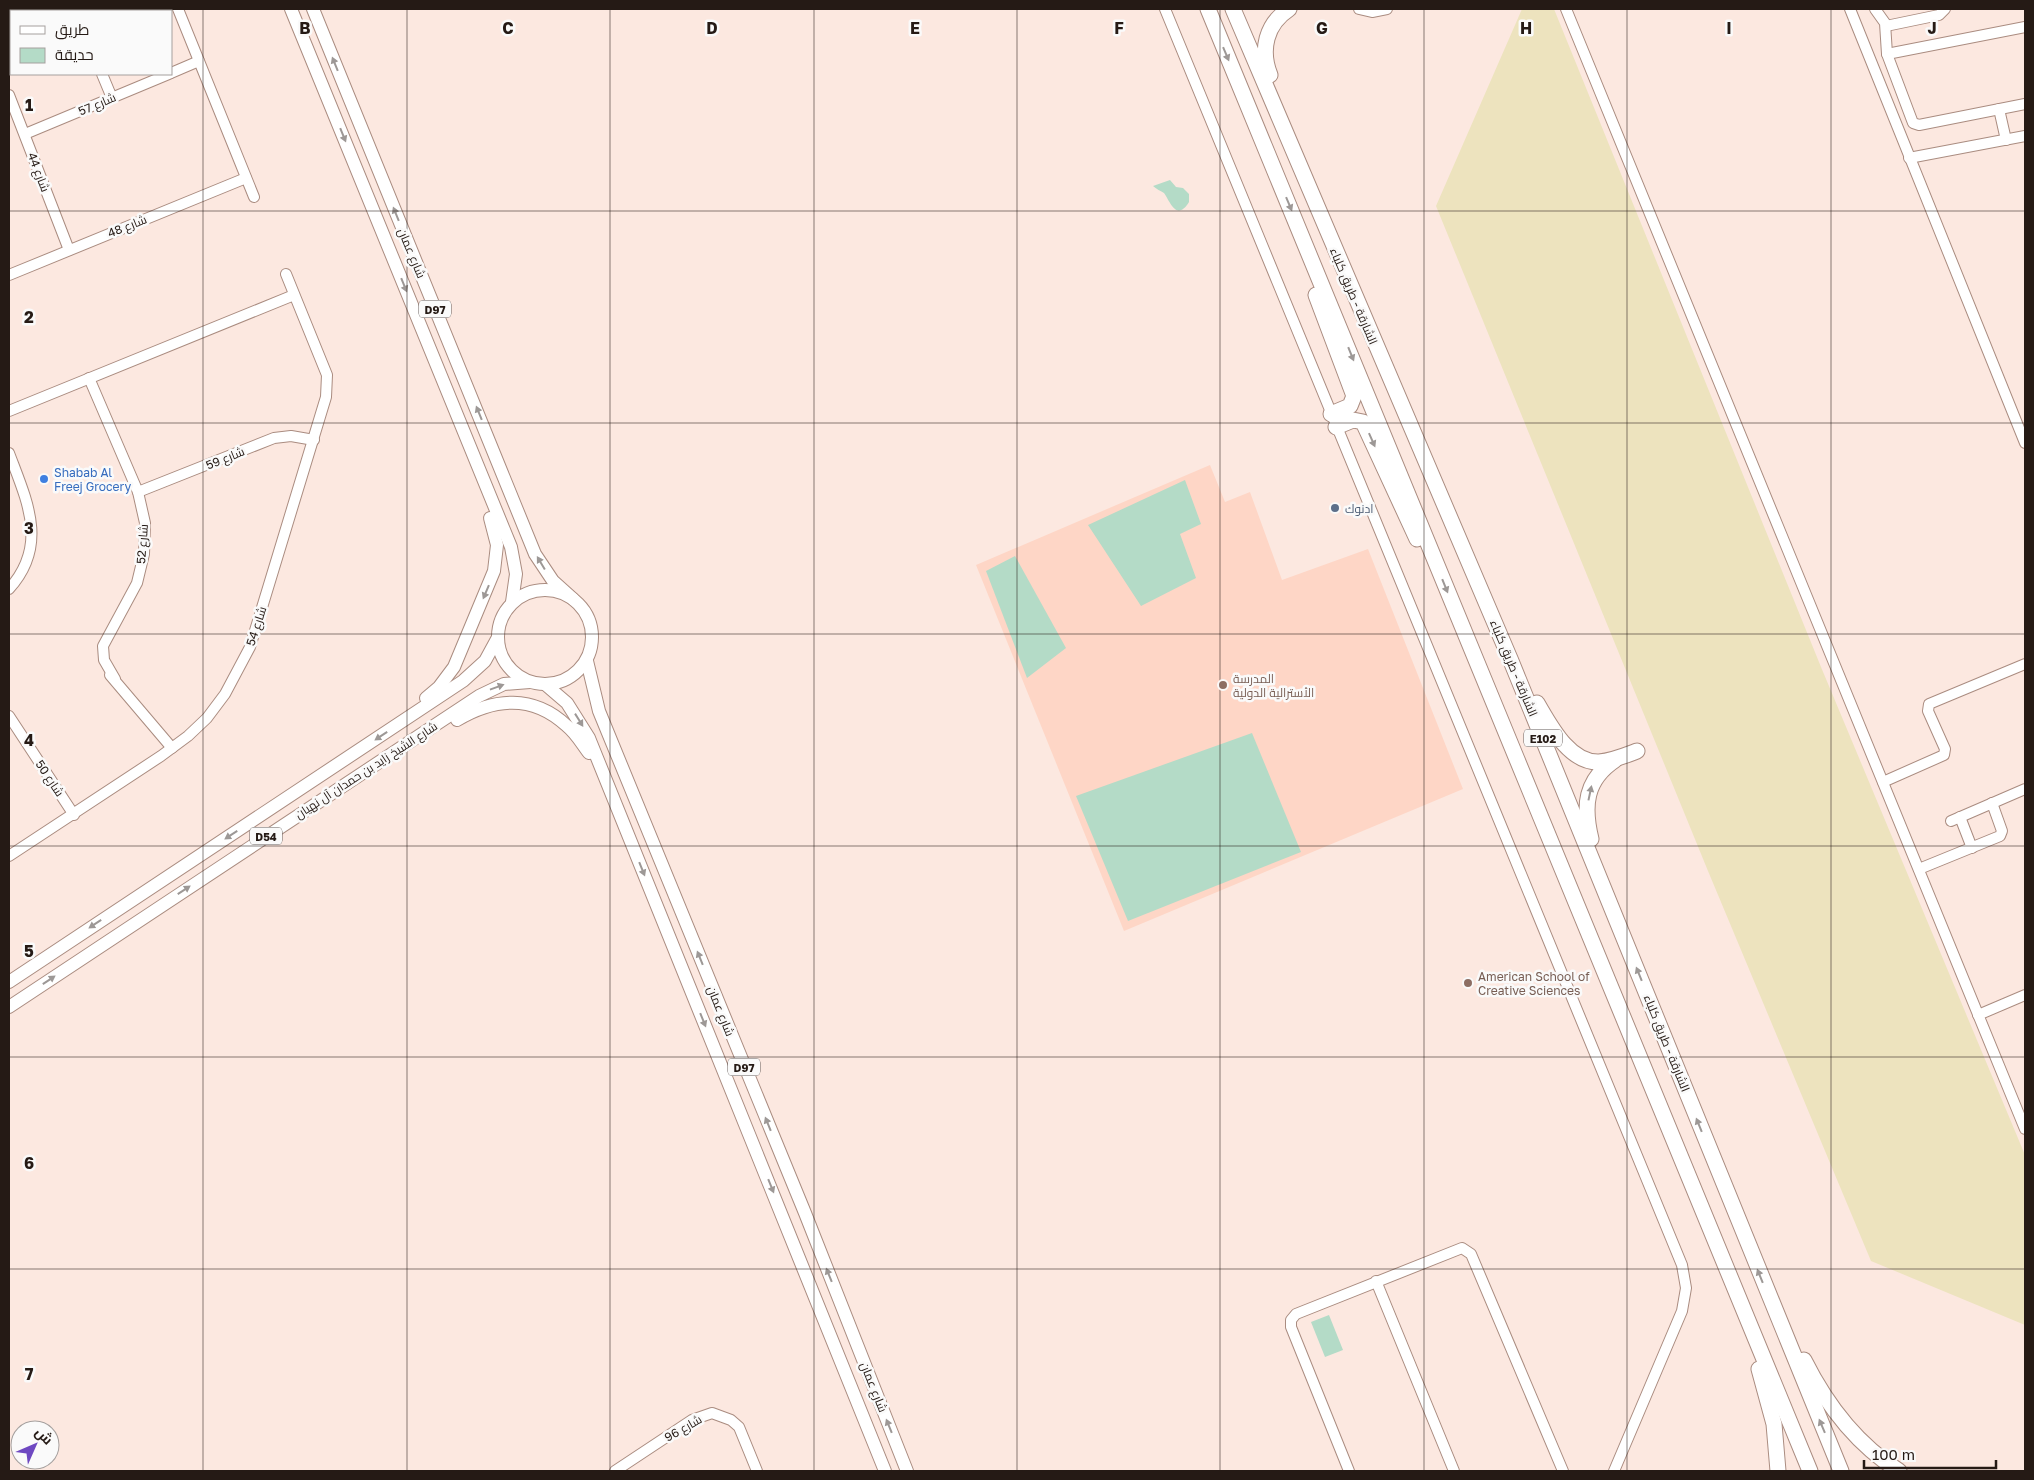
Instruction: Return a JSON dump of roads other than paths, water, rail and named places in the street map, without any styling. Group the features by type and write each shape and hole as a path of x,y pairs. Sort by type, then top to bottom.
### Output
{"highway":[{"name":"الشارقة - طريق كلباء","path":"1208,9 1810,1471"},
{"name":"الشارقة - طريق كلباء","path":"1233,9 1511,661 1769,1300 1841,1471"},
{"path":"1289,9 1271,28 1266,39 1264,51 1266,66 1350,274 1364,318"},
{"path":"1312,259 1315,294 1354,396 1350,406 1334,421"},
{"path":"1334,421 1352,420 1363,422 1411,529 1433,556"},
{"path":"1511,661 1561,740 1576,754 1598,762 1616,759 1637,752"},
{"path":"1599,875 1589,831 1587,810 1590,789 1601,769 1616,759"},
{"path":"1769,1300 1835,1413 1862,1442 1899,1471"},
{"path":"1757,1342 1757,1360 1774,1424 1778,1471"}],"main road":[{"name":"شارع عمان","path":"291,9 513,556 516,574 512,602"},
{"name":"شارع عمان","path":"313,9 535,554 553,581 573,598"},
{"path":"399,724 404,712 433,692 449,674 494,571 497,552 496,538 483,497 482,477"},
{"path":"542,589 559,591 573,598 583,608 590,620 593,634 592,648 587,661 569,678 546,685 530,682 518,676 507,666 500,653 497,639 499,625 504,612 512,602 526,593 542,589"},
{"name":"شارع الشيخ زايد بن حمدان آل نهيان","path":"9,982 471,676 485,661 497,639"},
{"name":"شارع عمان","path":"587,661 599,711 805,1213 907,1471"},
{"name":"شارع الشيخ زايد بن حمدان آل نهيان","path":"9,1007 487,691 504,684 530,682"},
{"name":"شارع عمان","path":"546,685 557,693 576,714 583,726 786,1221 885,1471"},
{"path":"420,735 432,734 484,706 498,703 525,704 551,714 567,725 597,760"}],"street":[{"path":"178,9 254,198"},
{"path":"1165,9 1682,1265 1686,1288 1682,1311 1614,1471"},
{"path":"1359,9 1372,12 1387,9"},
{"path":"1566,9 2025,1129"},
{"path":"1853,9 1909,158 2025,443"},
{"path":"1875,9 1884,19 1887,54 1911,120 1916,124 2025,104"},
{"path":"1886,26 1939,15 1945,9"},
{"path":"1887,54 2025,27"},
{"name":"شارع 57","path":"172,72 199,61"},
{"path":"102,75 112,98"},
{"name":"شارع 57","path":"25,134 165,75"},
{"name":"شارع 44","path":"9,95 69,250"},
{"path":"1999,109 2006,140"},
{"path":"1909,158 2025,136"},
{"name":"شارع 48","path":"9,275 246,178"},
{"name":"شارع 54","path":"9,856 172,748 199,726 213,710 234,679 250,647 324,408 327,375 286,274"},
{"path":"9,411 294,295"},
{"name":"شارع 52","path":"89,378 138,492 145,523 144,554 137,582 104,642 102,654 115,679 172,748"},
{"name":"شارع 59","path":"138,492 274,438 291,436 314,440"},
{"path":"9,453 27,501 32,530 30,550 24,567 9,589"},
{"path":"1883,782 1944,755 1945,749 1928,712 1929,704 2025,664"},
{"name":"شارع 50","path":"9,716 74,814"},
{"path":"1972,848 1956,819 2025,790"},
{"path":"1918,869 2002,835 1992,803"},
{"path":"1978,1015 2025,995"},
{"path":"1349,1471 1290,1323 1296,1314 1458,1248 1469,1251 1563,1471"},
{"path":"1376,1282 1454,1471"},
{"name":"شارع 96","path":"615,1471 692,1420 712,1413 731,1420 739,1427 758,1471"}],"place":[{"name":"Shabab Al Freej Grocery","path":"44,479"},
{"name":"ادنوك","path":"1335,508"},
{"name":"المدرسة الأسترالية الدولية","path":"1223,685"},
{"name":"American School of Creative Sciences","path":"1468,983"}]}
